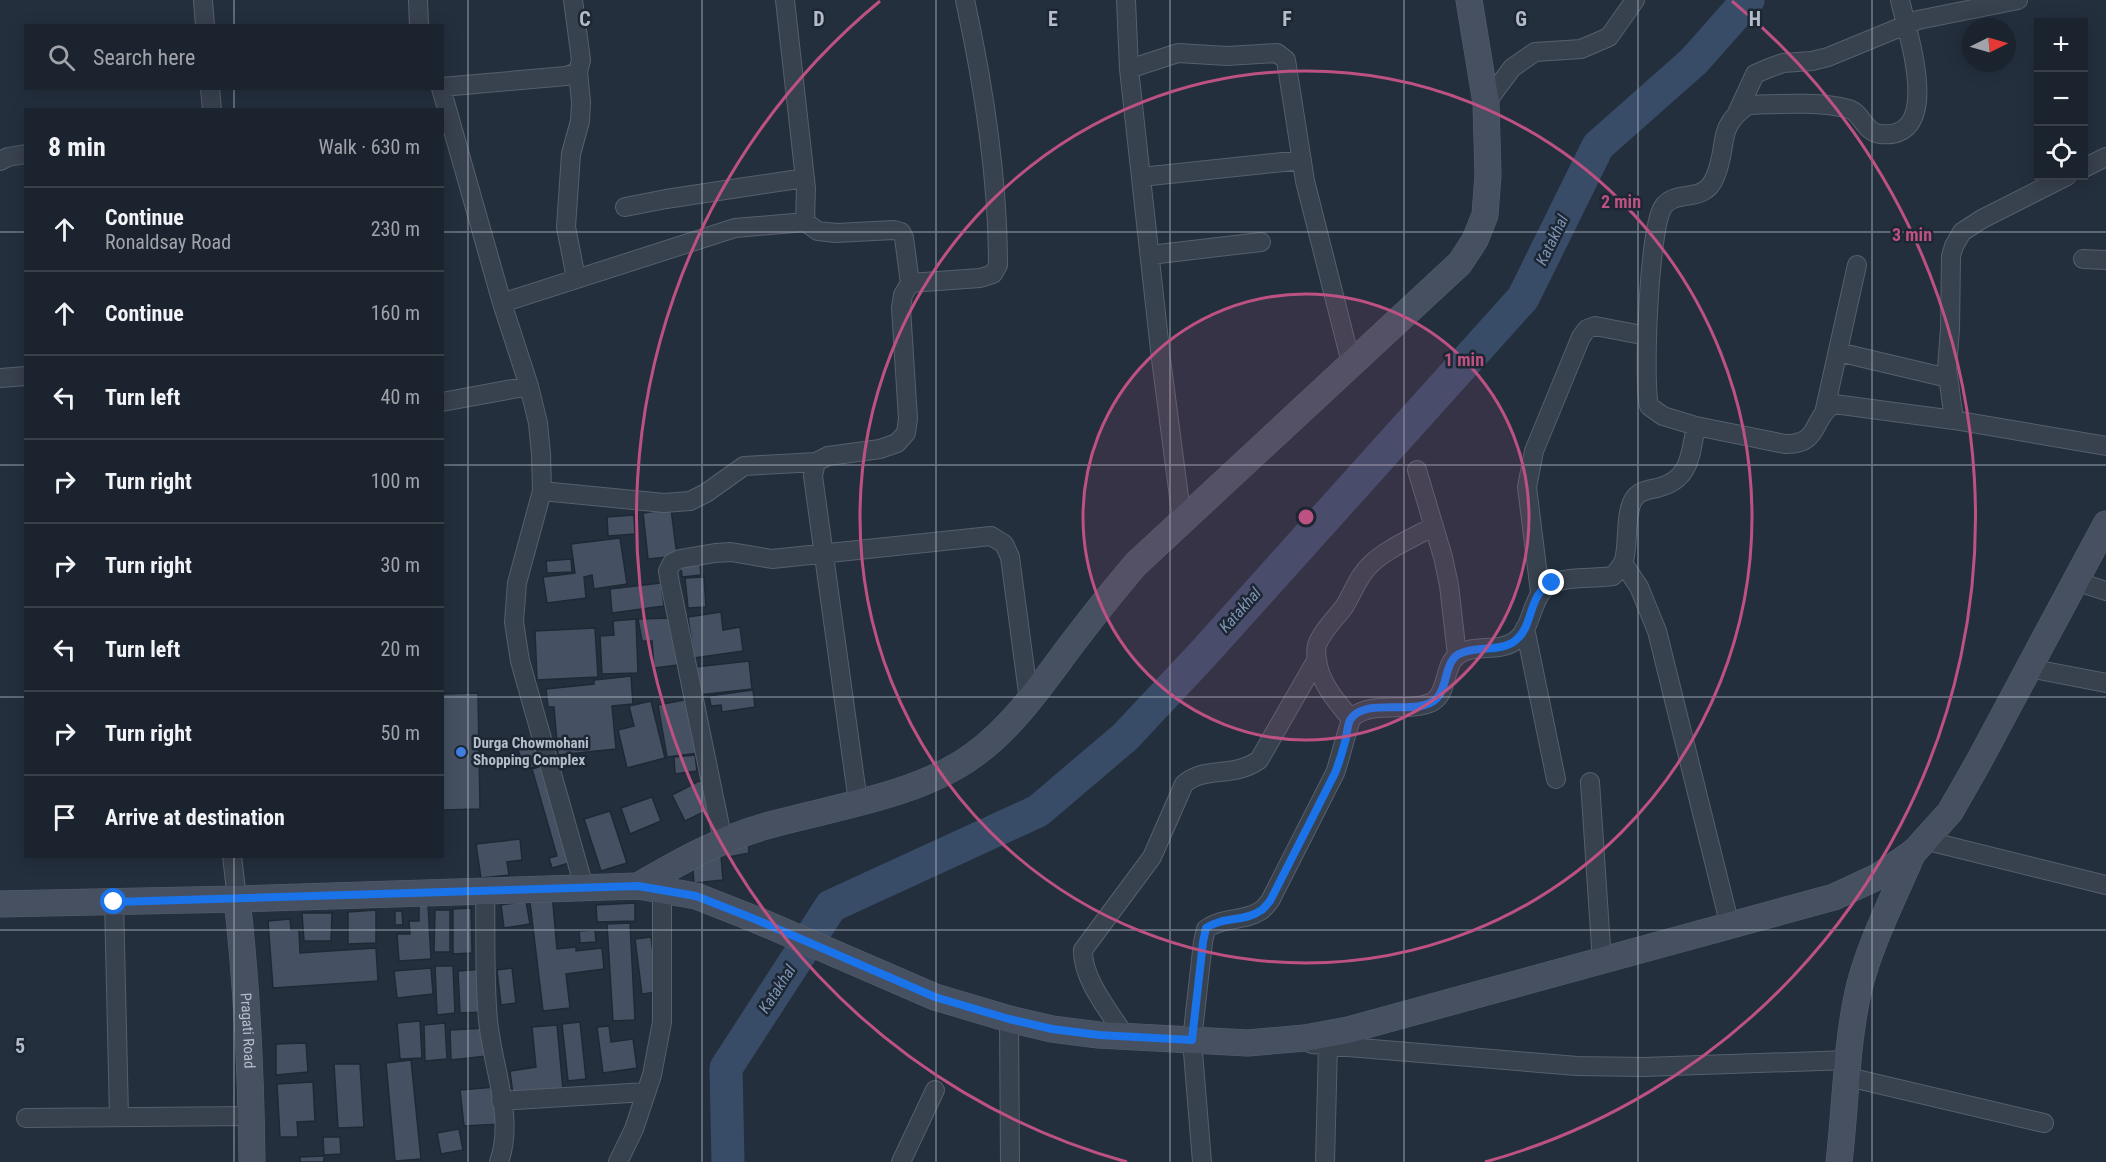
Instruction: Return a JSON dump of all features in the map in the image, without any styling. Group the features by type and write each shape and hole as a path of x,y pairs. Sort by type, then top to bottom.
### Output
{"street":[{"path":"203,0 205,24"},
{"path":"418,0 419,24"},
{"path":"573,0 581,60 578,72 581,102 580,121 571,154 566,227 576,278"},
{"path":"785,0 805,178 805,222"},
{"path":"910,284 980,278 993,274 998,265 993,165 978,60 964,0"},
{"path":"1126,0 1129,69 1182,520"},
{"path":"650,888 688,856 723,841 764,827 890,794 940,776 975,754 1010,723 1100,606 1136,564 1460,263 1475,240 1485,215 1488,175 1486,103 1469,0"},
{"path":"1486,103 1512,68 1535,52 1581,49 1609,37 1635,0"},
{"path":"1857,265 1825,409 1812,435 1798,445 1696,426 1663,417 1649,406 1647,336 1655,242 1663,206 1674,198 1692,196 1706,191 1715,178 1727,125 1748,105 1834,106 1852,110 1871,132 1882,134 1898,132 1910,125 1917,107 1916,78 1900,0"},
{"path":"1737,113 1755,74 1784,63 1828,57 1905,24 2018,0"},
{"path":"1129,69 1178,53 1227,56 1277,53 1286,60 1302,160 1351,363"},
{"path":"444,88 566,76 578,72"},
{"path":"210,90 212,108"},
{"path":"443,90 538,423 542,454 542,491 517,583 514,622 520,661 584,887"},
{"path":"0,161 24,154"},
{"path":"2088,166 2106,157"},
{"path":"1141,177 1302,160"},
{"path":"625,207 805,178"},
{"path":"1953,420 1948,378 1951,256 1959,237 1962,232 1982,219 2059,180"},
{"path":"502,303 735,228 805,222 818,231 836,233 894,230 901,232 904,238 910,284 903,295 901,308 908,419 906,434 897,443 880,449 828,456 816,462 744,466 706,493 690,501 664,503 542,491"},
{"path":"1150,255 1261,242"},
{"path":"2083,259 2106,260"},
{"path":"1457,655 1471,650 1501,647 1516,641 1525,628 1540,592 1528,505 1527,488 1530,469 1534,451 1581,337 1587,329 1595,326 1647,336"},
{"path":"1838,352 1948,378"},
{"path":"0,378 24,376"},
{"path":"444,402 529,386"},
{"path":"1825,409 1834,404 1844,404 2106,446"},
{"path":"1540,592 1552,583 1566,579 1598,579 1613,576 1623,563 1630,507 1636,496 1646,490 1670,485 1681,477 1689,462 1696,426"},
{"path":"816,462 813,476 858,802"},
{"path":"1202,1162 1192,1040 1206,928 1216,921 1260,912 1270,901 1335,773 1351,719 1364,710 1424,705 1436,699 1457,655 1449,585 1417,470"},
{"path":"0,903 237,899 584,887 650,888 696,896 935,997 1052,1029 1248,1043 1305,1038 1348,1030 1834,897 1879,876 1919,846 1950,812 2106,524"},
{"path":"1351,719 1320,674 1317,645 1345,606 1361,575 1370,565 1382,555 1434,526"},
{"path":"723,841 668,571 672,562 715,553 731,552 772,559 991,536 1004,544 1010,557 1029,700"},
{"path":"1623,563 1639,587 1658,631 1730,926"},
{"path":"2075,581 2106,591"},
{"path":"1525,628 1556,779"},
{"path":"1125,1036 1087,976 1082,963 1083,950 1152,857 1184,784 1192,777 1248,768 1259,760 1317,659"},
{"path":"2029,668 2106,683"},
{"path":"1590,782 1602,962"},
{"path":"1919,846 2106,885"},
{"path":"1839,1162 1861,983 1875,943 1919,846"},
{"path":"232,858 237,899"},
{"path":"618,1162 634,1129 652,1075 662,1022 650,888"},
{"path":"485,890 488,1018 491,1051 504,1120 503,1150 499,1162"},
{"name":"Pragati Road","path":"237,899 246,978 251,1076 252,1162"},
{"path":"114,902 119,1117"},
{"path":"1009,1019 1010,1162"},
{"path":"1276,1040 1577,1066 1849,1068 2044,1124"},
{"path":"1325,1162 1328,1045"},
{"path":"901,1162 935,1090"},
{"path":"501,1101 646,1092"},
{"path":"26,1118 251,1116"}],"building":[{"path":"671,509 677,556 648,559 643,513"},
{"path":"634,515 635,534 608,536 607,517"},
{"path":"620,538 627,584 594,589 592,575 584,577 586,598 547,603 543,577 575,573 571,544"},
{"path":"571,559 572,572 547,573 546,561"},
{"path":"700,564 701,575 682,577 681,566"},
{"path":"704,577 706,607 688,608 685,578"},
{"path":"661,583 664,606 612,613 610,589"},
{"path":"721,612 723,630 740,627 743,651 694,658 688,617"},
{"path":"672,618 678,665 654,668 652,641 642,641 638,619"},
{"path":"636,619 638,673 602,674 600,636 614,635 613,621"},
{"path":"595,628 598,677 537,680 535,631"},
{"path":"749,661 752,689 698,695 695,667"},
{"path":"631,676 633,704 612,706 616,749 558,755 554,707 548,707 546,689 594,684 594,680"},
{"path":"753,690 755,707 722,712 721,705 711,706 709,696"},
{"name":"Durga Chowmohani Shopping Complex","path":"478,693 480,809 444,810 444,694"},
{"path":"689,699 699,753 667,757 658,705"},
{"path":"651,701 665,758 627,768 618,730 634,726 629,706"},
{"path":"538,744 545,763 525,770 518,750"},
{"path":"695,755 697,771 675,774 674,757"},
{"path":"548,764 576,861 552,868 549,858 557,856 532,769"},
{"path":"701,780 714,807 685,821 672,795"},
{"path":"652,797 661,821 630,834 621,808"},
{"path":"610,811 627,863 601,871 584,819"},
{"path":"520,839 522,860 507,862 509,875 481,878 476,844"},
{"path":"748,840 749,853 729,857 727,845"},
{"path":"721,855 723,880 694,883 692,858"},
{"path":"552,893 557,949 576,947 576,951 602,948 604,969 566,974 570,1008 543,1011 529,894"},
{"path":"526,901 530,924 504,928 501,905"},
{"path":"635,903 635,921 597,922 596,905"},
{"path":"428,904 431,959 399,961 397,934 410,934 409,921 419,921 419,905"},
{"path":"471,908 472,953 453,954 453,909"},
{"path":"376,910 376,943 348,944 348,912"},
{"path":"435,910 450,910 450,952 434,952"},
{"path":"395,911 402,911 403,925 395,925"},
{"path":"302,913 332,913 331,941 304,941"},
{"path":"290,919 291,930 299,930 300,953 376,948 378,981 273,988 268,921"},
{"path":"630,923 635,1020 613,1021 607,924"},
{"path":"595,930 596,942 580,943 579,931"},
{"path":"651,937 658,992 642,994 635,939"},
{"path":"435,966 453,966 455,1013 437,1015"},
{"path":"431,968 433,994 397,998 394,971"},
{"path":"512,968 516,1003 501,1005 497,970"},
{"path":"483,969 485,1012 460,1013 458,971"},
{"path":"420,1021 422,1058 400,1059 397,1023"},
{"path":"580,1022 586,1079 568,1081 562,1024"},
{"path":"445,1023 447,1059 425,1061 424,1025"},
{"path":"557,1025 563,1090 513,1095 510,1071 536,1067 532,1027"},
{"path":"609,1026 611,1042 633,1039 637,1068 603,1073 597,1027"},
{"path":"485,1028 487,1056 451,1060 450,1030"},
{"path":"306,1043 308,1072 276,1075 276,1044"},
{"path":"411,1060 421,1159 395,1161 386,1063"},
{"path":"334,1064 360,1064 364,1127 338,1128"},
{"path":"313,1082 315,1121 297,1122 298,1137 280,1137 277,1084"},
{"path":"495,1087 501,1124 464,1126 460,1090"},
{"path":"459,1129 463,1150 441,1154 437,1133"},
{"path":"323,1137 340,1137 341,1154 324,1156"},
{"path":"324,1156 324,1162 300,1162 300,1157"}],"waterway":[{"name":"Katakhal","path":"728,1162 726,1068 831,906 1038,811 1125,737 1202,655 1523,298 1598,146 1694,61 1748,0"}],"place":[{"name":"Durga Chowmohani Shopping Complex","path":"461,752"}],"route":[{"path":"114,902 638,886 696,896 935,997 1009,1019 1052,1029 1099,1035 1192,1040 1206,928 1216,921 1260,912 1270,901 1335,773 1351,719 1364,710 1424,705 1436,699 1457,655 1471,650 1501,647 1516,641 1525,628 1540,592 1552,583"}]}
